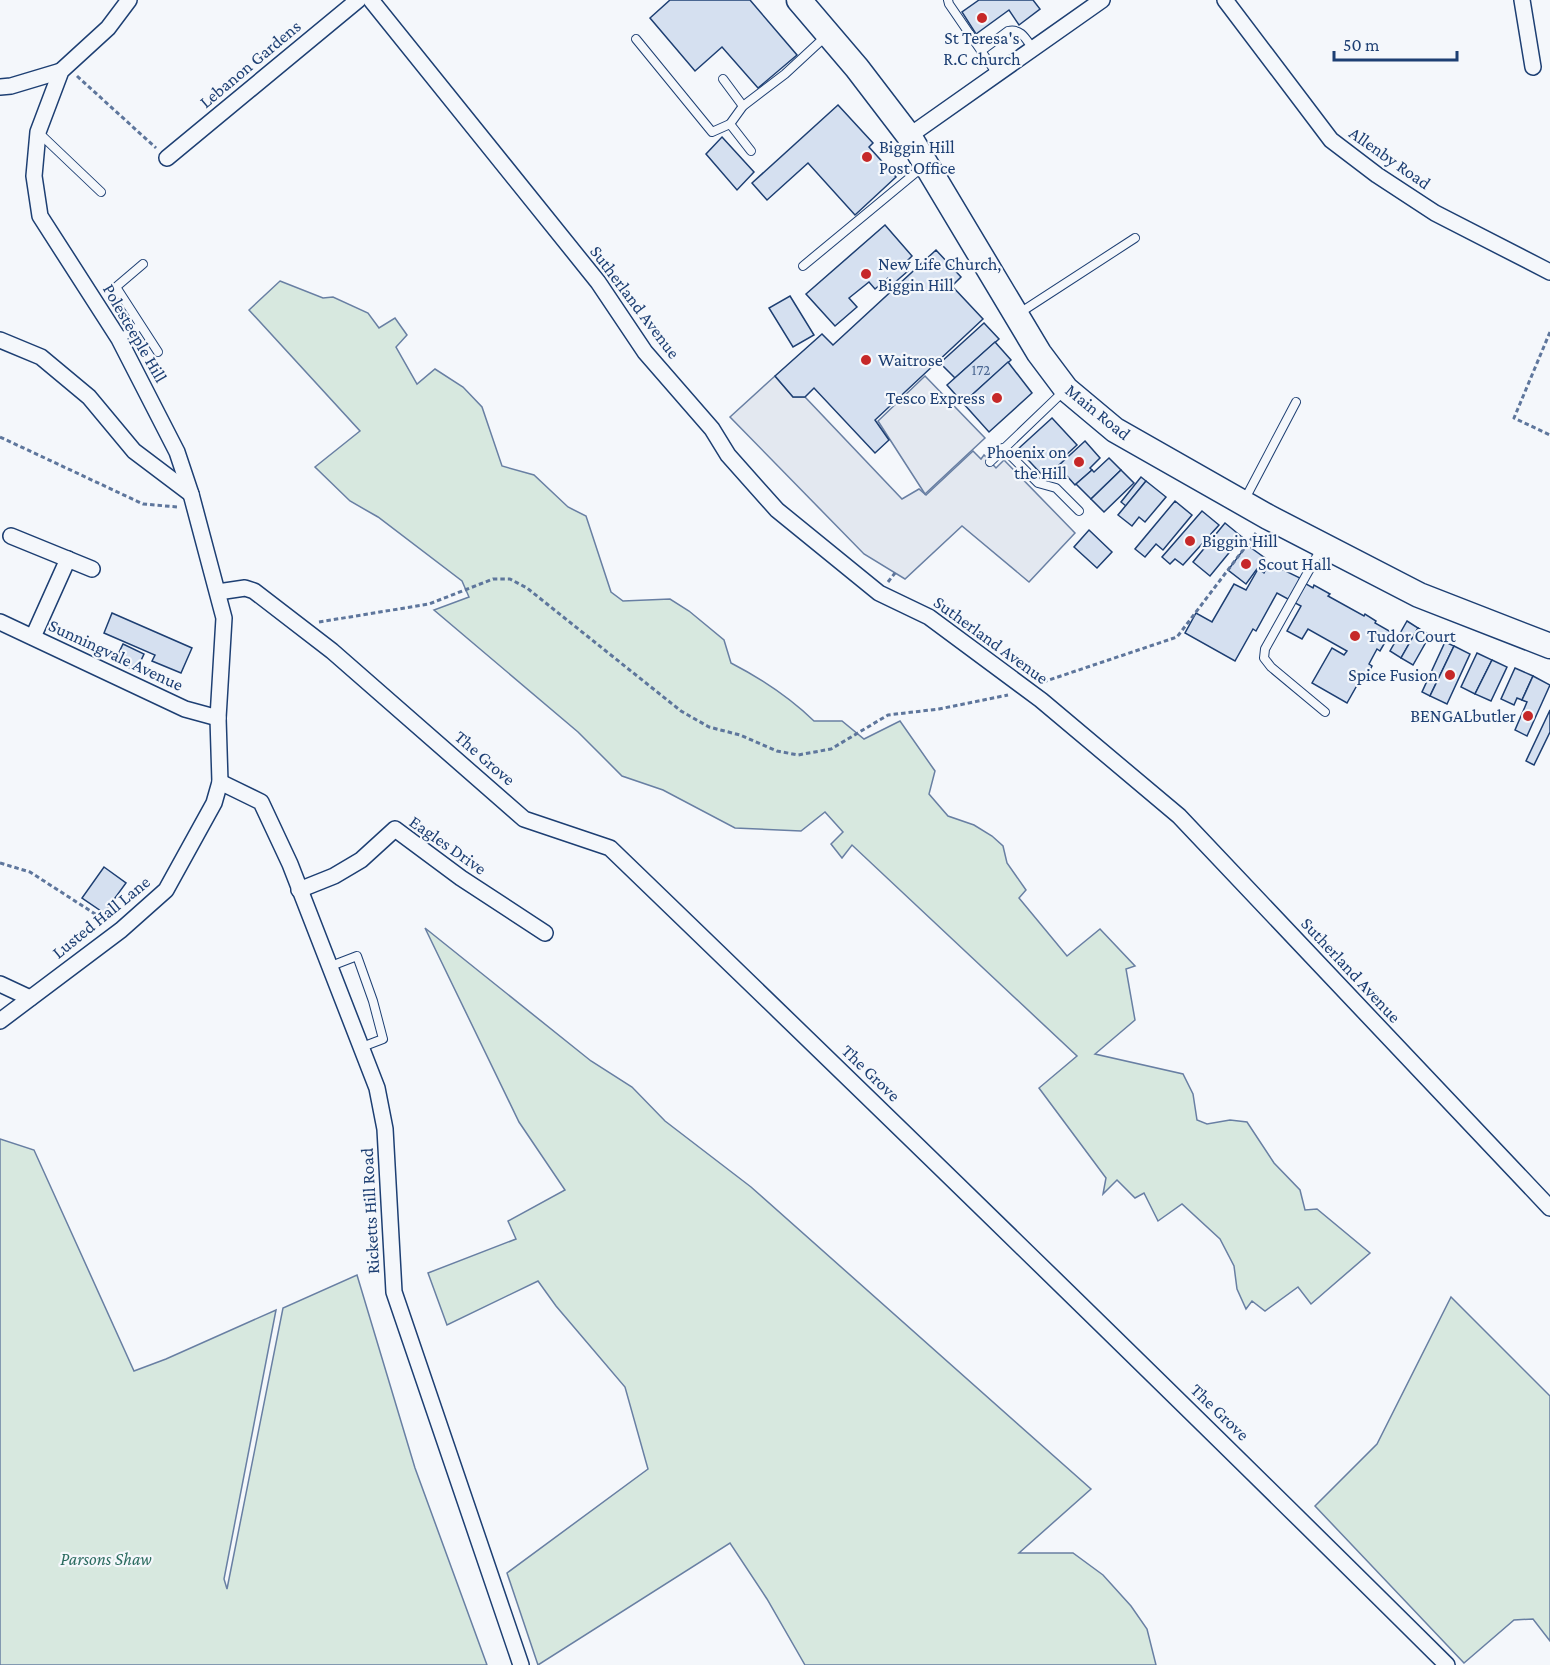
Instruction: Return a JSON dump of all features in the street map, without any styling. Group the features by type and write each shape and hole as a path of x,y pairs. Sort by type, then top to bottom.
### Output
{"main road":[{"name":"Main Road","path":"799,0 909,136 1039,353 1066,389 1115,430 1268,517 1419,595 1550,646"}],"street":[{"name":"Polesteeple Hill","path":"129,0 108,28 64,69 38,132 34,176 40,216 119,339 177,452 194,501 224,618 218,718"},
{"name":"Lebanon Gardens","path":"167,158 358,0"},
{"name":"Sutherland Avenue","path":"371,0 598,282 645,352 712,429 728,455 777,510 879,593 929,617 1028,690 1179,816 1550,1208"},
{"path":"909,136 1102,0"},
{"name":"Allenby Road","path":"1225,0 1331,140 1377,175 1435,213 1550,272"},
{"path":"1522,0 1533,67"},
{"path":"0,87 11,86 64,69"},
{"path":"0,340 41,357 89,397 134,451 194,501"},
{"path":"11,536 92,569"},
{"path":"33,637 68,559"},
{"name":"The Grove","path":"218,592 245,588 254,591 332,651 524,819 610,848 1020,1243 1447,1665"},
{"name":"Sunningvale Avenue","path":"0,622 184,709 218,718"},
{"name":"Lusted Hall Lane","path":"0,1021 121,930 166,890 214,803 220,782 218,718"},
{"name":"Ricketts Hill Road","path":"220,782 261,802 290,864 377,1088 386,1129 394,1292 521,1665"},
{"name":"Eagles Drive","path":"299,890 334,876 361,860 395,829 461,878 545,933"},
{"path":"0,984 30,998"}],"lane":[{"path":"948,0 998,74"},
{"path":"981,51 1008,31 1013,30 1021,33 1033,49"},
{"path":"636,39 712,132 730,124 743,106 785,74 828,34"},
{"path":"723,79 743,106"},
{"path":"730,124 751,150"},
{"path":"38,132 101,192"},
{"path":"803,266 925,165"},
{"path":"1016,315 1135,238"},
{"path":"143,264 117,287 158,352"},
{"path":"119,339 140,326"},
{"path":"990,462 1066,389"},
{"path":"1243,503 1296,402"},
{"path":"1004,448 1038,483 1056,488 1079,511"},
{"path":"1323,546 1264,649 1264,658 1271,667 1325,712"},
{"path":"331,966 357,956 373,1001 383,1039 362,1047"}],"path":[{"path":"64,69 167,158"},
{"path":"1550,332 1514,418 1550,435"},
{"path":"0,437 143,504 194,501"},
{"path":"300,626 429,604 493,579 510,579 527,588 681,711 709,727 740,735 777,751 798,755 831,749 888,715 939,709 1028,690 1046,681 1177,637 1268,517"},
{"path":"0,863 30,872 121,930"}],"green space":[{"path":"280,281 323,298 333,297 368,313 379,328 395,318 407,335 396,347 417,384 435,369 463,387 482,407 502,466 534,475 568,507 586,516 611,592 623,601 670,599 689,611 724,640 731,663 775,689 814,721 842,721 864,739 900,721 935,771 929,794 948,816 974,825 1003,846 1007,863 1026,890 1019,898 1067,956 1100,929 1135,966 1126,969 1135,1020 1095,1054 1183,1074 1193,1094 1197,1120 1207,1124 1230,1120 1247,1122 1274,1163 1300,1190 1305,1210 1317,1209 1370,1253 1311,1304 1298,1287 1265,1311 1252,1301 1246,1309 1237,1289 1234,1266 1220,1239 1182,1204 1158,1221 1144,1193 1135,1198 1117,1180 1103,1194 1106,1178 1039,1088 1077,1056 852,845 842,858 831,844 843,832 825,812 801,831 735,828 663,790 622,776 578,732 434,610 469,597 462,581 378,517 350,501 315,467 360,431 249,310"},
{"path":"425,928 591,1061 632,1087 665,1121 751,1187 1091,1489 1019,1553 1073,1553 1103,1575 1131,1606 1147,1629 1156,1665 805,1665 767,1599 730,1543 538,1665 507,1573 648,1469 625,1387 556,1306 538,1281 447,1325 428,1273 516,1239 508,1221 565,1190 519,1122"},
{"name":"Parsons Shaw","path":"0,1139 34,1150 134,1371 276,1310 224,1579 227,1589 283,1308 357,1275 415,1468 487,1665 0,1665"},
{"path":"1451,1297 1550,1396 1550,1641 1533,1619 1514,1620 1464,1663 1315,1506 1377,1444"}],"shaded area":[{"path":"775,376 793,397 805,397 902,499 919,489 926,495 973,451 981,459 984,455 996,468 1004,460 1075,533 1029,582 962,526 905,579 864,554 730,417"},
{"path":"925,376 985,438 925,494 878,421"}],"building":[{"path":"670,0 750,0 797,55 758,88 722,47 695,71 650,18"},
{"name":"St Teresa's R.C church","path":"979,0 1033,0 1040,9 1019,25 1009,10 976,34 962,12"},
{"path":"838,105 873,143 869,147 896,177 855,215 808,163 767,200 752,183"},
{"path":"722,137 754,172 737,190 706,154"},
{"name":"New Life Church, Biggin Hill","path":"885,225 912,256 903,265 908,271 893,284 888,278 875,289 869,282 849,298 857,307 835,326 806,294"},
{"name":"Waitrose","path":"936,250 961,277 952,286 983,319 875,420 889,440 875,453 814,388 805,397 793,397 775,376 822,334 833,345"},
{"path":"790,296 814,335 793,347 769,308"},
{"path":"984,323 999,339 955,378 940,363"},
{"path":"995,342 1011,360 963,403 947,385"},
{"name":"Tesco Express","path":"1008,362 1032,393 989,432 963,403"},
{"path":"1052,418 1077,445 1065,456 1067,458 1045,478 1018,449"},
{"name":"Phoenix on the Hill","path":"1085,441 1100,458 1090,468 1092,470 1075,485 1058,466"},
{"path":"1109,458 1121,470 1091,499 1076,484"},
{"path":"1121,470 1134,483 1104,512 1091,499"},
{"path":"1141,477 1146,481 1126,506 1121,502"},
{"path":"1146,481 1166,497 1145,522 1139,517 1132,526 1118,515"},
{"path":"1175,501 1192,515 1163,550 1156,544 1145,557 1135,549"},
{"name":"Biggin Hill","path":"1202,511 1219,525 1183,565 1175,559 1170,564 1162,557"},
{"path":"1225,523 1242,537 1210,576 1193,562"},
{"path":"1089,530 1112,552 1097,568 1074,547"},
{"name":"Scout Hall","path":"1247,545 1265,558 1246,584 1228,570"},
{"name":"Tudor Court","path":"1269,563 1300,578 1299,580 1313,588 1314,585 1330,594 1328,596 1364,616 1365,614 1391,632 1380,651 1377,649 1369,664 1372,666 1363,682 1360,680 1347,703 1312,683 1332,648 1344,655 1347,651 1308,629 1302,639 1287,631 1301,606 1277,593 1256,631 1253,629 1235,661 1185,633 1196,613 1212,622 1234,584 1246,590 1258,569 1264,573"},
{"path":"112,613 192,648 181,673 152,661 155,655 104,633"},
{"path":"1407,621 1418,628 1401,658 1390,651"},
{"path":"1418,628 1430,635 1413,665 1401,658"},
{"path":"1445,642 1454,646 1430,696 1422,692"},
{"path":"123,644 144,654 136,671 115,661"},
{"name":"Spice Fusion","path":"1454,646 1470,654 1447,704 1430,696"},
{"path":"1477,653 1492,660 1475,694 1461,687"},
{"path":"1492,660 1507,667 1491,701 1475,694"},
{"path":"1515,668 1533,676 1522,700 1517,698 1514,705 1501,699"},
{"name":"BENGALbutler","path":"1533,676 1550,685 1527,736 1515,730 1527,702 1522,700"},
{"path":"1550,710 1550,732 1534,765 1526,761"},
{"path":"104,867 126,883 104,913 82,898"}],"place":[{"name":"St Teresa's R.C church","path":"982,18"},
{"name":"Biggin Hill Post Office","path":"867,157"},
{"name":"New Life Church, Biggin Hill","path":"866,274"},
{"name":"Waitrose","path":"866,360"},
{"name":"Tesco Express","path":"997,398"},
{"name":"Phoenix on the Hill","path":"1079,462"},
{"name":"Biggin Hill","path":"1190,541"},
{"name":"Scout Hall","path":"1246,564"},
{"name":"Tudor Court","path":"1355,636"},
{"name":"Spice Fusion","path":"1450,675"},
{"name":"BENGALbutler","path":"1528,716"}]}
